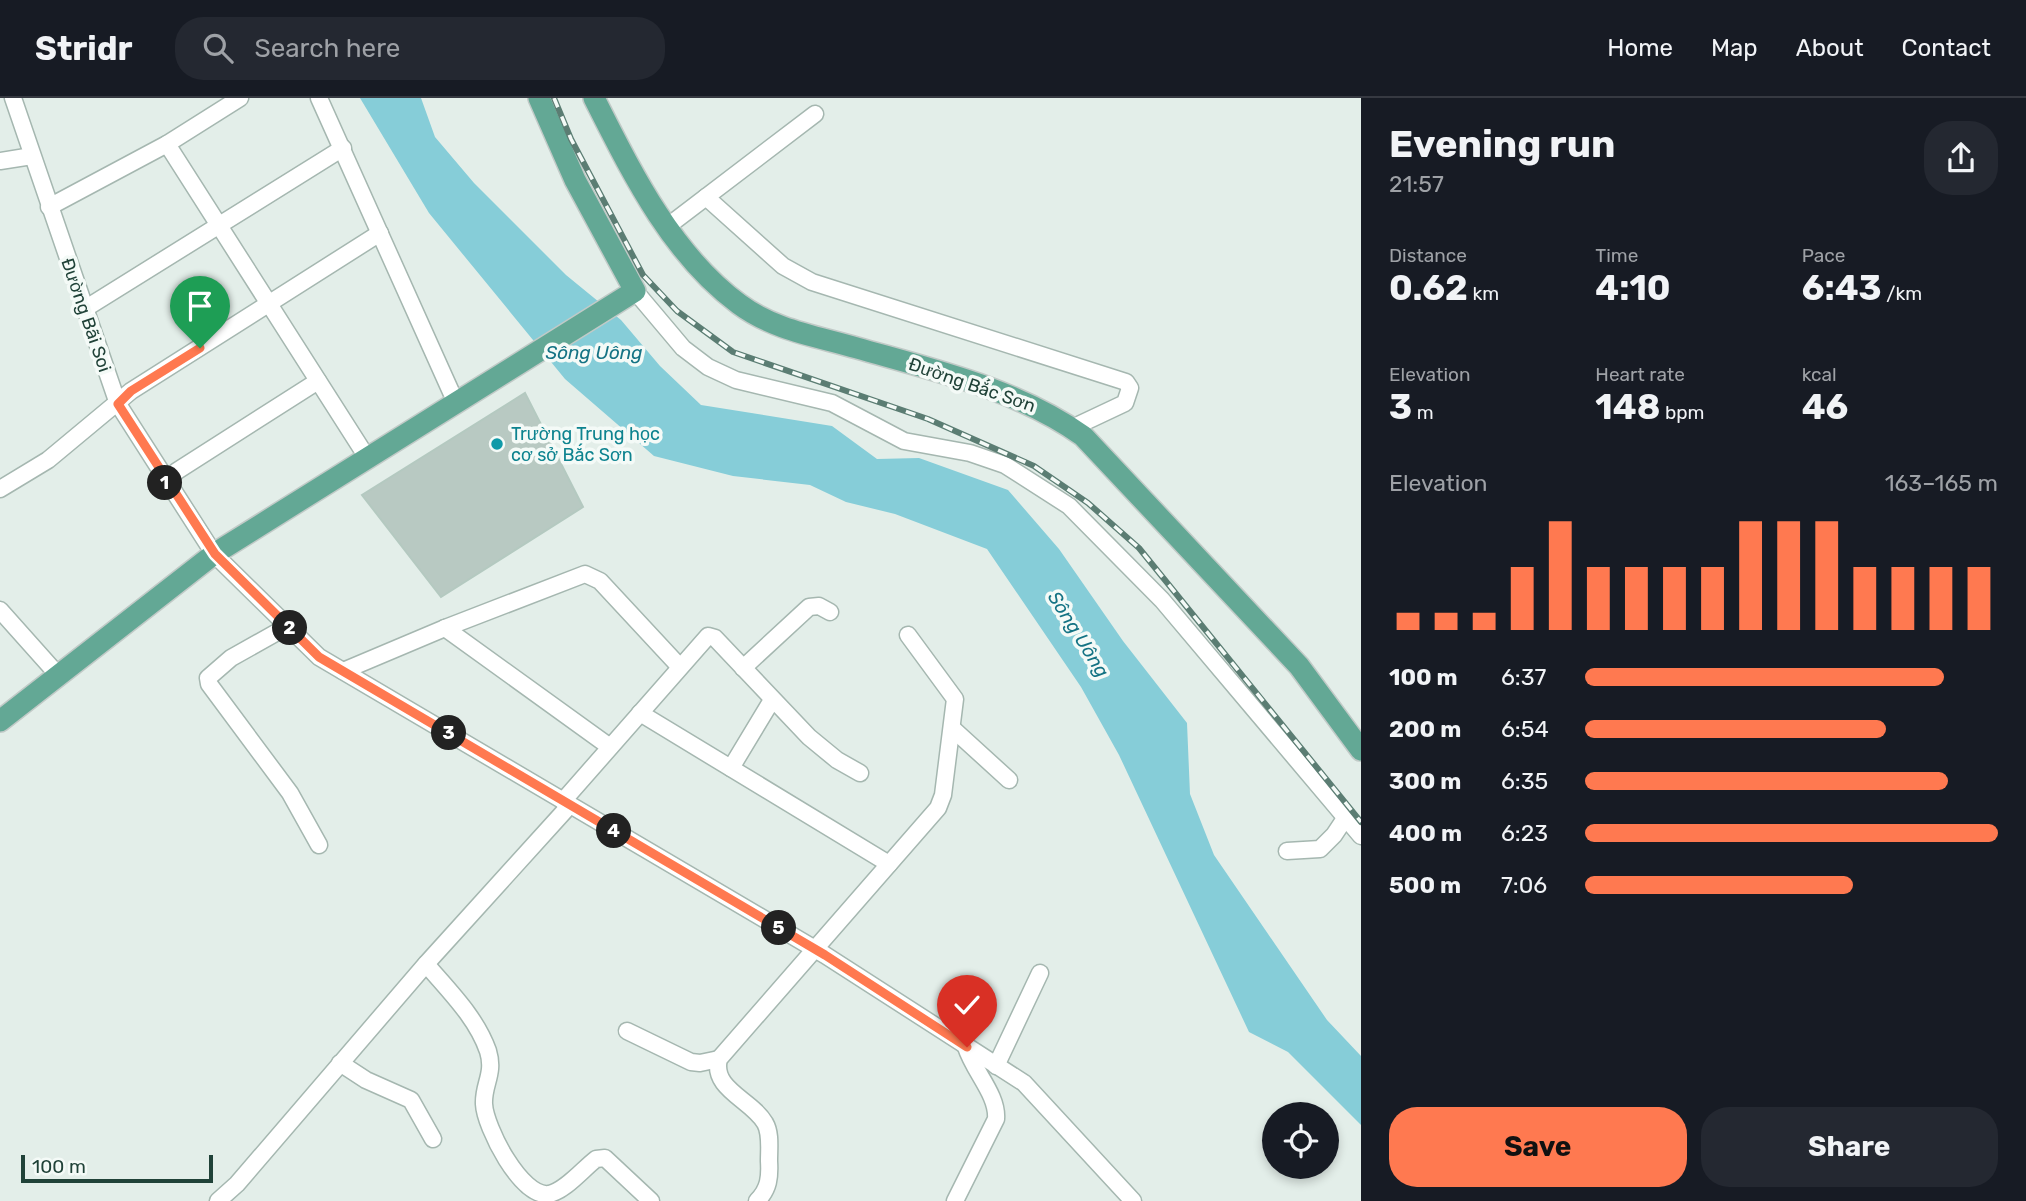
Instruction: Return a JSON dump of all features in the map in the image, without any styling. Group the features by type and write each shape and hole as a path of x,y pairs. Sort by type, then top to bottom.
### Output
{"main road":[{"path":"0,721 215,554 631,294 575,180 539,98"},
{"name":"Đường Bắc Sơn","path":"594,98 647,201 712,281 740,305 795,332 986,387 1050,412 1083,436 1299,666 1361,750"}],"street":[{"path":"50,207 167,144 240,98"},
{"path":"319,98 456,403"},
{"name":"Đường Bãi Soi","path":"16,99 83,310 118,404 165,483 215,554 319,657 813,948 996,1066 1037,1094 1133,1201"},
{"path":"668,226 816,114"},
{"path":"167,144 368,459"},
{"path":"83,310 343,148"},
{"path":"0,160 32,156"},
{"path":"706,197 783,266 812,282 1126,382 1130,388 1125,403 1072,428"},
{"path":"0,489 48,460 131,391 380,233"},
{"path":"631,294 683,348 708,367 736,380 832,403 904,441 970,453 1005,465 1069,506 1162,600 1361,836"},
{"path":"165,483 177,471 318,381"},
{"path":"343,671 445,628 585,575 600,581 679,666"},
{"path":"743,668 810,607 819,606 830,612"},
{"path":"0,610 58,675"},
{"path":"288,626 222,664 208,678 209,684 290,793 319,845"},
{"path":"445,628 610,747"},
{"path":"757,1201 769,1183 768,1131 760,1115 723,1082 718,1071 719,1059 941,802 956,705 952,691 908,635"},
{"path":"218,1201 237,1184 567,803 610,747 705,638 712,636 822,749 860,774"},
{"path":"731,768 772,700"},
{"path":"640,713 889,864"},
{"path":"953,729 1009,780"},
{"path":"1287,850 1320,849 1346,817"},
{"path":"426,964 467,1013 483,1040 491,1065 484,1099 488,1125 494,1139 530,1188 541,1194 552,1193 596,1159 605,1158 650,1201"},
{"path":"996,1066 1040,973"},
{"path":"627,1031 691,1062 719,1059"},
{"path":"956,1201 996,1119 995,1104 976,1072 967,1047"},
{"path":"340,1063 366,1080 411,1100 433,1139"}],"water":[{"name":"Sông Uông","path":"360,98 421,98 435,137 474,183 566,275 621,320 660,366 701,405 832,426 877,459 919,458 1008,490 1059,549 1123,641 1187,723 1190,794 1214,855 1327,1020 1361,1056 1361,1125 1288,1052 1249,1032 1119,755 1081,687 987,549 895,514 846,502 810,485 733,476 654,456 565,379 429,213"}],"building":[{"name":"Trường Trung học cơ sở Bắc Sơn","path":"525,393 583,507 441,597 362,495"}],"railway":[{"path":"554,98 571,139 643,275 677,311 733,352 928,419 1034,466 1088,503 1139,548 1361,822"}],"place":[{"name":"Trường Trung học cơ sở Bắc Sơn","path":"497,444"}],"route":[{"path":"200,348 131,391 118,404 165,483 215,554 319,657 825,955 967,1047"}]}
